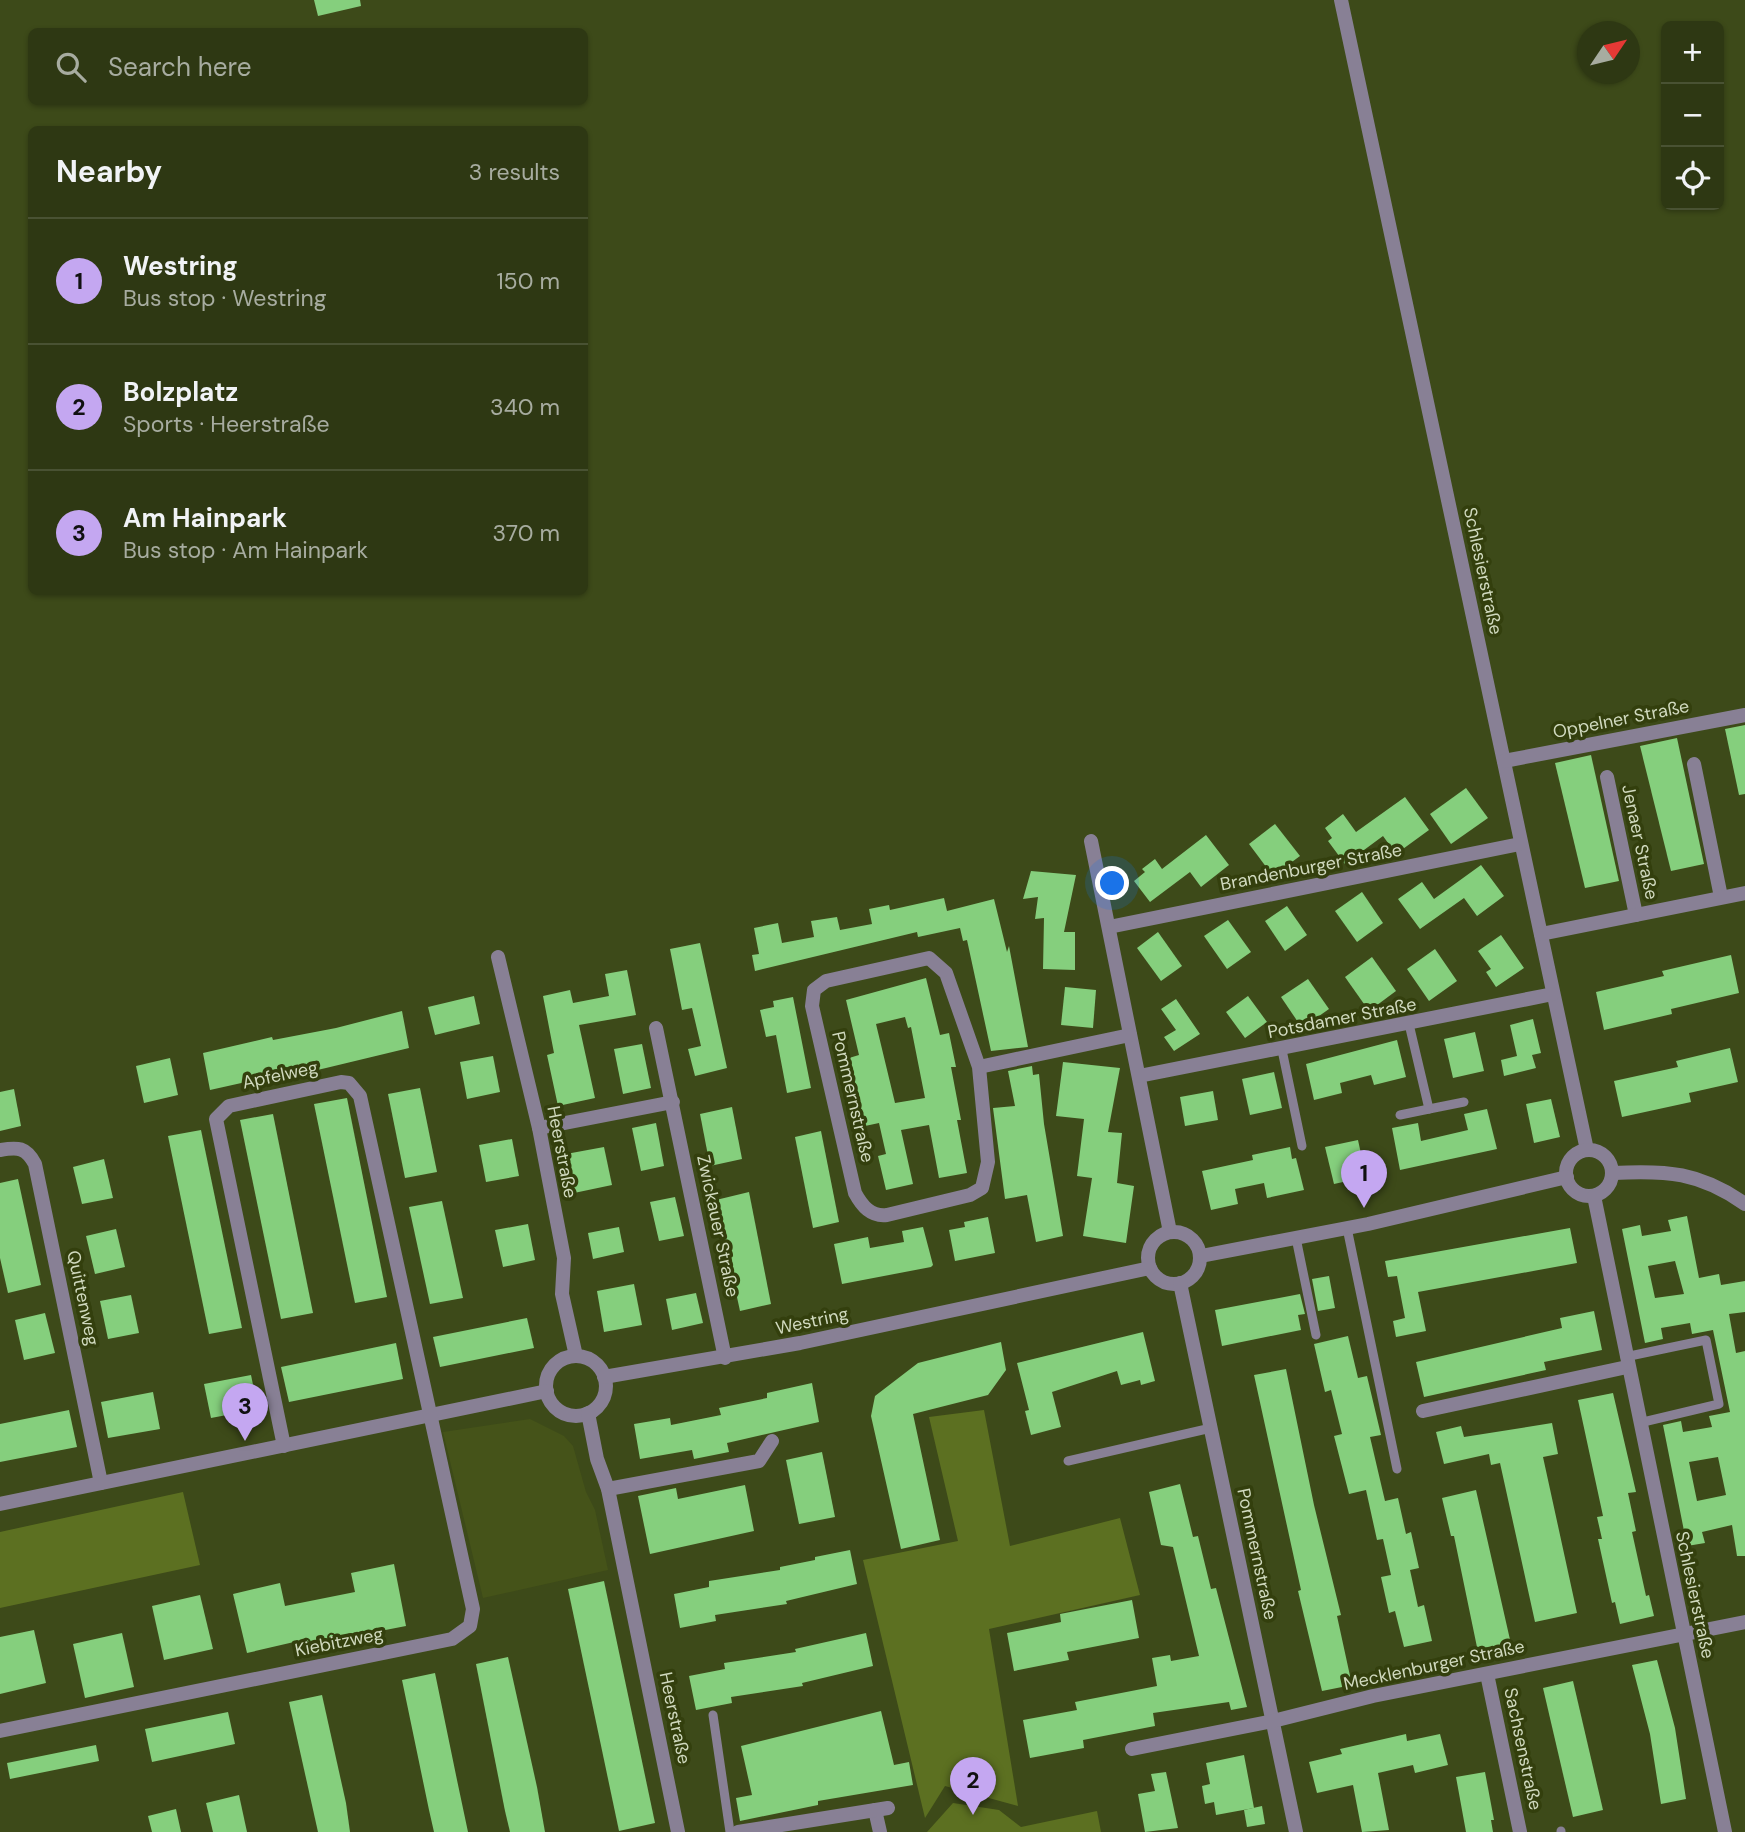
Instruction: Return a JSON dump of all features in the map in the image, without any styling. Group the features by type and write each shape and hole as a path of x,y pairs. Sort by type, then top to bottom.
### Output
{"street":[{"name":"Schlesierstraße","path":"1341,0 1587,1150"},
{"name":"Oppelner Straße","path":"1504,761 1745,715"},
{"path":"1694,764 1721,897"},
{"name":"Jenaer Straße","path":"1606,777 1636,915"},
{"path":"1091,841 1170,1232"},
{"name":"Brandenburger Straße","path":"1109,927 1520,844"},
{"name":"Jenaer Straße","path":"1541,934 1745,892"},
{"name":"Heerstraße","path":"498,957 539,1128 564,1258 562,1294 576,1356"},
{"name":"Pommernstraße","path":"929,958 946,973 979,1067 988,1162 982,1188 970,1195 887,1215 875,1214 860,1203 855,1193 813,1006 814,990 826,981 929,958"},
{"name":"Potsdamer Straße","path":"1139,1076 1282,1050 1553,994"},
{"name":"Zwickauer Straße","path":"656,1028 725,1358"},
{"path":"979,1067 1130,1035"},
{"name":"Apfelweg","path":"284,1446 216,1128 216,1119 221,1111 254,1100 341,1082 349,1083 360,1096 429,1415"},
{"path":"539,1128 673,1102"},
{"name":"Quittenweg","path":"0,1150 22,1148 29,1152 35,1164 101,1483"},
{"path":"1587,1150 1604,1155 1613,1173 1605,1191 1594,1196 1577,1193 1567,1177 1572,1158 1587,1150"},
{"path":"1613,1173 1686,1174 1706,1180 1745,1203"},
{"path":"1200,1256 1347,1228 1567,1177"},
{"name":"Schlesierstraße","path":"1594,1196 1626,1362 1726,1832"},
{"path":"1170,1232 1191,1237 1200,1256 1196,1272 1180,1283 1165,1283 1150,1268 1150,1247 1161,1235 1170,1232"},
{"name":"Westring","path":"604,1377 725,1358 1150,1268"},
{"name":"Pommernstraße","path":"1180,1283 1296,1832"},
{"path":"576,1356 591,1360 604,1377 602,1400 588,1413 573,1416 561,1412 552,1403 547,1391 552,1369 565,1359 576,1356"},
{"path":"1423,1411 1626,1362"},
{"path":"0,1504 547,1391"},
{"name":"Heerstraße","path":"588,1413 597,1459 608,1489 678,1832"},
{"name":"Kiebitzweg","path":"0,1731 452,1639 462,1634 470,1626 473,1609 429,1415"},
{"path":"608,1489 759,1461 772,1441"},
{"name":"Mecklenburger Straße","path":"1132,1749 1273,1721 1373,1696 1745,1622"},
{"name":"Sachsenstraße","path":"1488,1674 1520,1832"},
{"path":"738,1832 881,1809 880,1832"}],"lane":[{"path":"1409,1024 1429,1109"},
{"path":"1282,1050 1302,1146"},
{"path":"1400,1115 1464,1102"},
{"path":"1347,1228 1397,1469"},
{"path":"1296,1238 1316,1335"},
{"path":"1626,1362 1706,1340 1719,1404 1639,1423"},
{"path":"1069,1461 1211,1428"},
{"path":"713,1715 730,1832"}],"shaded area":[{"path":"984,1410 1010,1546 1120,1518 1140,1595 989,1629 1018,1806 945,1786 925,1818 863,1560 958,1541 929,1417"},
{"path":"530,1419 564,1436 573,1446 586,1492 595,1510 608,1570 483,1598 443,1432"},
{"path":"183,1492 200,1565 0,1608 0,1532"},
{"path":"953,1803 999,1810 1021,1827 1097,1811 1101,1832 927,1832"}],"building":[{"path":"314,0 360,0 361,6 318,16"},
{"path":"1745,725 1745,794 1739,795 1725,729"},
{"path":"1677,738 1704,864 1671,871 1640,746"},
{"path":"1591,755 1619,881 1585,888 1555,763"},
{"path":"1466,788 1488,818 1451,844 1430,814"},
{"path":"1405,797 1429,830 1396,854 1383,836 1345,864 1328,841 1332,838 1325,828 1343,814 1356,832"},
{"path":"1275,824 1300,856 1273,876 1249,844"},
{"path":"1206,835 1229,865 1201,887 1190,872 1150,902 1134,881 1145,872 1142,869 1155,859 1162,869"},
{"path":"1481,865 1504,896 1477,916 1464,898 1420,929 1398,899 1422,882 1434,899"},
{"path":"1031,871 1076,875 1064,932 1075,932 1075,970 1043,969 1044,918 1035,919 1038,897 1023,899"},
{"path":"1362,892 1383,923 1357,942 1335,911"},
{"path":"944,898 947,911 994,899 1007,952 1009,946 1028,1047 991,1051 967,940 963,941 960,928 918,937 917,932 755,971 752,955 759,954 754,928 778,923 782,943 814,937 811,921 837,917 840,930 872,924 869,909 889,905 890,910"},
{"path":"1287,906 1307,935 1285,951 1265,921"},
{"path":"1228,920 1251,952 1227,969 1204,936"},
{"path":"1158,932 1182,966 1161,981 1137,948"},
{"path":"1501,935 1524,968 1496,987 1486,972 1491,969 1478,951"},
{"path":"700,943 727,1068 695,1076 688,1049 701,1046 692,1008 682,1010 670,949"},
{"path":"1435,949 1457,981 1429,1001 1407,969"},
{"path":"1731,955 1739,993 1671,1009 1672,1014 1604,1030 1596,992 1664,976 1662,971"},
{"path":"1372,957 1396,991 1369,1011 1345,977"},
{"path":"627,970 636,1015 579,1025 595,1098 558,1106 547,1055 554,1053 543,996 570,990 573,1003 609,996 605,974"},
{"path":"926,978 940,1035 949,1033 956,1067 951,1067 961,1120 957,1120 967,1173 939,1178 929,1125 901,1130 913,1184 886,1190 878,1156 886,1154 879,1123 865,1126 849,1058 859,1055 846,1000","holes":["905,1017 908,1028 911,1027 925,1098 895,1103 876,1024"]},
{"path":"1308,979 1329,1009 1302,1028 1281,997"},
{"path":"1065,987 1096,990 1093,1028 1061,1025"},
{"path":"474,996 480,1024 435,1035 428,1007"},
{"path":"1248,996 1267,1022 1245,1038 1226,1012"},
{"path":"793,997 811,1088 787,1093 776,1035 766,1037 760,1010 774,1007 773,1001"},
{"path":"1176,999 1200,1034 1174,1051 1164,1037 1176,1030 1161,1009"},
{"path":"402,1011 409,1048 300,1074 299,1070 210,1090 203,1053 272,1037 273,1040 336,1028"},
{"path":"1533,1019 1541,1053 1532,1055 1536,1068 1504,1076 1501,1060 1517,1056 1510,1025"},
{"path":"1475,1032 1484,1071 1453,1078 1444,1039"},
{"path":"1397,1040 1406,1077 1374,1085 1371,1075 1340,1083 1342,1093 1314,1100 1306,1064"},
{"path":"642,1044 651,1088 623,1094 614,1049"},
{"path":"1730,1048 1738,1082 1689,1093 1691,1102 1622,1117 1614,1081 1678,1067 1676,1061"},
{"path":"493,1056 500,1092 467,1099 460,1062"},
{"path":"170,1058 178,1095 144,1103 136,1066"},
{"path":"1063,1062 1120,1068 1108,1132 1122,1133 1117,1183 1134,1186 1126,1243 1083,1236 1092,1178 1077,1176 1084,1119 1056,1116"},
{"path":"1032,1066 1033,1075 1039,1074 1044,1124 1063,1236 1036,1242 1027,1195 1005,1199 993,1108 1015,1106 1008,1071"},
{"path":"1274,1072 1282,1108 1250,1115 1242,1079"},
{"path":"420,1088 437,1172 405,1178 388,1094"},
{"path":"14,1089 21,1126 0,1131 0,1092"},
{"path":"1213,1091 1218,1120 1185,1126 1180,1097"},
{"path":"347,1098 387,1297 355,1303 314,1104"},
{"path":"1551,1099 1560,1137 1534,1143 1526,1104"},
{"path":"732,1107 742,1159 710,1166 700,1114"},
{"path":"1487,1109 1497,1149 1400,1170 1392,1128 1418,1123 1421,1141 1468,1130 1464,1114"},
{"path":"273,1114 313,1313 281,1319 240,1120"},
{"path":"656,1123 664,1166 641,1171 632,1128"},
{"path":"201,1130 242,1328 209,1334 168,1136"},
{"path":"821,1131 839,1222 813,1228 795,1137"},
{"path":"512,1139 519,1176 486,1182 479,1145"},
{"path":"1358,1140 1366,1177 1334,1184 1325,1147"},
{"path":"604,1147 612,1185 574,1193 566,1154"},
{"path":"1290,1147 1292,1159 1296,1158 1304,1190 1267,1198 1264,1183 1235,1189 1238,1204 1211,1210 1202,1171 1253,1160 1252,1155"},
{"path":"104,1159 113,1198 82,1204 73,1167"},
{"path":"18,1179 41,1285 8,1293 0,1258 0,1183"},
{"path":"749,1192 771,1304 740,1311 716,1200"},
{"path":"675,1197 684,1236 659,1241 650,1202"},
{"path":"442,1201 463,1298 430,1304 409,1207"},
{"path":"1687,1216 1699,1278 1719,1274 1721,1285 1745,1281 1745,1312 1729,1314 1736,1353 1745,1351 1745,1556 1737,1556 1732,1525 1702,1532 1705,1543 1687,1546 1663,1425 1681,1421 1683,1432 1712,1427 1709,1416 1730,1412 1713,1330 1692,1334 1690,1323 1661,1328 1663,1339 1645,1343 1622,1229 1640,1225 1642,1236 1671,1231 1668,1220","holes":["1675,1261 1684,1294 1655,1298 1648,1266","1718,1457 1726,1495 1697,1501 1689,1462"]},
{"path":"988,1217 995,1253 955,1261 949,1230 965,1227 964,1222"},
{"path":"528,1224 535,1260 503,1267 495,1230"},
{"path":"619,1227 624,1252 593,1259 588,1233"},
{"path":"923,1227 933,1265 931,1267 842,1284 834,1244 868,1237 870,1248 904,1242 902,1231"},
{"path":"1570,1228 1577,1263 1418,1292 1426,1331 1396,1337 1393,1321 1405,1318 1397,1276 1388,1277 1385,1261"},
{"path":"116,1229 125,1267 95,1274 86,1236"},
{"path":"1329,1276 1335,1308 1318,1311 1312,1279"},
{"path":"634,1284 642,1325 604,1332 597,1291"},
{"path":"696,1293 703,1323 672,1330 666,1299"},
{"path":"1300,1294 1305,1314 1298,1315 1301,1330 1222,1346 1215,1310"},
{"path":"131,1295 139,1333 108,1339 100,1301"},
{"path":"1594,1311 1602,1350 1544,1362 1546,1370 1424,1397 1416,1362 1562,1328 1560,1318"},
{"path":"45,1313 55,1353 24,1360 15,1320"},
{"path":"527,1318 534,1348 440,1367 433,1337"},
{"path":"1143,1332 1155,1381 1141,1385 1140,1380 1121,1385 1117,1371 1052,1392 1061,1427 1031,1435 1025,1411 1029,1410 1017,1363"},
{"path":"1348,1336 1358,1378 1367,1376 1381,1435 1370,1437 1385,1501 1398,1498 1406,1534 1411,1532 1419,1568 1410,1570 1418,1607 1424,1605 1432,1641 1404,1647 1395,1611 1389,1613 1381,1577 1391,1575 1383,1539 1377,1540 1366,1490 1349,1494 1334,1436 1342,1434 1331,1390 1325,1392 1314,1344"},
{"path":"1001,1342 1006,1370 988,1395 913,1414 940,1540 901,1549 871,1416 875,1396 918,1363"},
{"path":"396,1343 403,1379 289,1402 281,1367"},
{"path":"1286,1369 1314,1505 1341,1615 1337,1616 1352,1685 1322,1691 1298,1591 1301,1590 1254,1375"},
{"path":"251,1375 258,1409 211,1418 204,1384"},
{"path":"812,1383 819,1422 727,1443 729,1452 694,1459 692,1450 640,1459 634,1424 670,1418 671,1425 721,1415 719,1408 767,1398 767,1393"},
{"path":"153,1392 160,1429 108,1438 101,1402"},
{"path":"1613,1393 1636,1492 1628,1493 1636,1531 1632,1532 1646,1596 1649,1595 1654,1616 1620,1624 1615,1602 1612,1603 1598,1539 1602,1539 1597,1517 1603,1516 1578,1400"},
{"path":"69,1410 77,1447 0,1462 0,1424"},
{"path":"1552,1423 1558,1454 1543,1457 1577,1613 1535,1622 1500,1463 1491,1465 1489,1454 1444,1464 1436,1432 1461,1426 1464,1437"},
{"path":"822,1452 835,1517 799,1524 786,1460"},
{"path":"1180,1484 1193,1537 1198,1536 1211,1589 1216,1588 1247,1707 1231,1710 1229,1702 1153,1713 1155,1726 1083,1740 1084,1748 1030,1758 1023,1720 1077,1710 1075,1702 1157,1686 1152,1658 1170,1655 1171,1661 1199,1656 1173,1547 1161,1545 1149,1492"},
{"path":"745,1485 754,1531 650,1554 638,1496 676,1488 678,1499"},
{"path":"1476,1490 1511,1644 1478,1652 1454,1536 1451,1536 1442,1498"},
{"path":"850,1550 857,1584 786,1601 787,1604 715,1615 716,1621 680,1628 674,1594 709,1587 709,1581 780,1570 780,1567 815,1560 815,1557"},
{"path":"394,1564 406,1626 308,1645 307,1639 247,1653 233,1594 280,1583 285,1606 355,1592 351,1573"},
{"path":"604,1581 655,1823 619,1831 568,1589"},
{"path":"200,1595 213,1649 164,1660 152,1606"},
{"path":"1132,1600 1139,1638 1067,1652 1069,1660 1014,1671 1007,1633 1061,1622 1060,1614"},
{"path":"34,1630 46,1683 0,1694 0,1637"},
{"path":"122,1633 134,1687 85,1698 73,1644"},
{"path":"866,1633 873,1666 802,1683 803,1686 731,1697 732,1703 696,1710 689,1676 725,1669 724,1663 796,1652 795,1649"},
{"path":"508,1657 545,1832 510,1832 505,1811 476,1664"},
{"path":"1657,1660 1675,1728 1686,1799 1661,1804 1650,1734 1632,1665"},
{"path":"435,1673 468,1832 434,1832 402,1680"},
{"path":"1573,1681 1603,1810 1573,1817 1543,1688"},
{"path":"322,1695 350,1832 318,1832 289,1702"},
{"path":"881,1711 894,1765 909,1762 913,1785 818,1801 818,1805 740,1821 736,1798 752,1795 741,1746"},
{"path":"228,1712 235,1744 152,1762 145,1729"},
{"path":"1406,1734 1407,1741 1440,1734 1448,1765 1415,1773 1413,1765 1378,1773 1389,1830 1362,1832 1353,1785 1317,1793 1309,1762 1342,1754 1340,1749"},
{"path":"96,1745 99,1761 10,1779 7,1763"},
{"path":"1244,1755 1254,1808 1216,1815 1214,1802 1205,1804 1202,1786 1210,1784 1206,1763"},
{"path":"1166,1772 1178,1828 1145,1832 1138,1794 1155,1791 1151,1774"},
{"path":"1485,1772 1494,1820 1491,1820 1493,1832 1466,1832 1456,1777"},
{"path":"239,1795 247,1832 213,1832 206,1803"},
{"path":"1262,1806 1265,1824 1247,1827 1244,1810"},
{"path":"176,1809 181,1832 152,1832 148,1816"}],"place":[{"name":"Westring","path":"1364,1208"},
{"name":"Am Hainpark","path":"245,1441"},
{"name":"Bolzplatz","path":"973,1815"}]}
